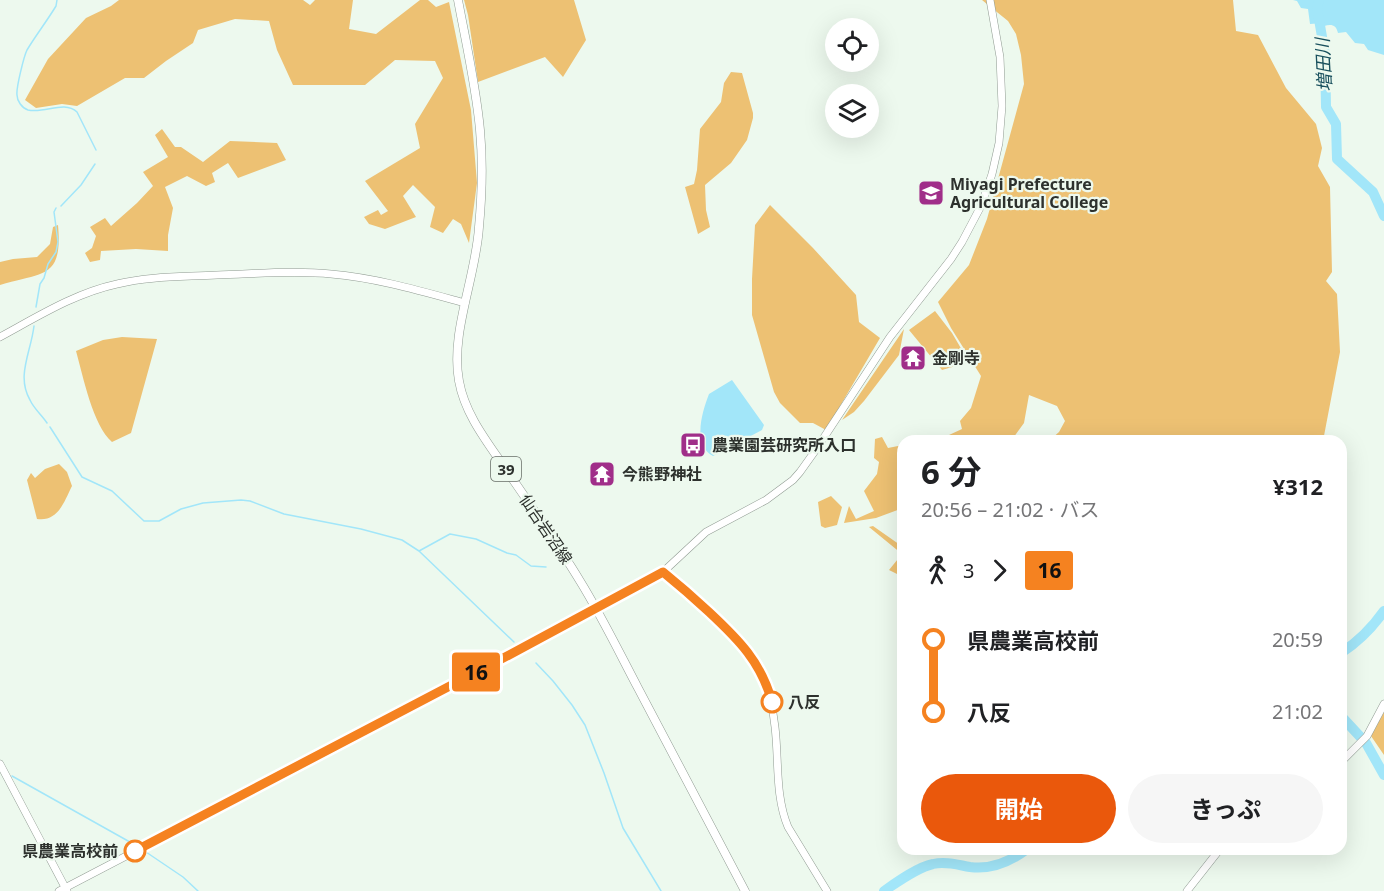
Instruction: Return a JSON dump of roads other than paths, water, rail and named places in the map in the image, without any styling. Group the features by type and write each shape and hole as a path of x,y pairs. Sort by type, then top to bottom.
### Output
{"main road":[{"name":"仙台岩沼線","path":"458,0 479,118 482,167 476,257 465,303 458,348 459,383 465,402 479,430 558,546 596,609 745,891"}],"street":[{"path":"1,766 64,890 663,572 706,532 777,493 800,472 890,337 962,242 981,206 999,143 1002,106 1000,57 990,0"},
{"path":"0,337 63,304 94,291 130,281 164,277 330,273 413,288 465,303"},
{"path":"663,572 734,636 761,673 772,702 776,727 783,816 827,891"},
{"path":"1347,756 1362,741 1384,704"},
{"path":"1187,891 1215,855"}],"water":[{"path":"1293,0 1384,0 1384,55 1368,50 1364,44 1355,43 1346,32 1338,33 1333,26 1324,26 1323,23 1310,24 1308,9 1301,8 1297,1"},
{"path":"732,380 764,425 762,430 713,456 707,451 701,436 700,428 704,410 709,394"}],"waterway":[{"path":"57,0 56,6 27,50 17,97 22,106 28,110 66,107 77,112 96,150"},
{"name":"増田川","path":"1319,0 1317,8 1325,54 1326,107 1336,124 1337,159 1373,192 1384,216"},
{"path":"61,206 81,185 95,164"},
{"path":"36,307 40,284 56,252 58,242 54,212 56,208"},
{"path":"34,326 24,382 32,403 47,423"},
{"path":"50,427 82,477 112,491 144,521 159,521 181,509 203,503 241,500 250,501 284,514 361,529 402,540 419,551 514,642"},
{"path":"419,551 450,534 476,539 516,555 531,566 546,567"},
{"name":"増田川","path":"1347,648 1375,623 1384,611"},
{"path":"536,663 572,705 585,725 623,828 661,891"},
{"path":"1347,722 1366,743 1384,775"},
{"path":"12,776 137,846"},
{"path":"143,850 183,877 198,891"},
{"name":"増田川","path":"884,891 908,875 933,864 943,863 978,868 993,866 1018,855"}],"place":[{"name":"Miyagi Prefecture Agricultural College","path":"931,193"},
{"name":"金剛寺","path":"913,358"},
{"name":"農業園芸研究所入口","path":"693,445"},
{"name":"今熊野神社","path":"602,474"},
{"name":"八反","path":"772,702"},
{"name":"県農業高校前","path":"135,851"}]}
